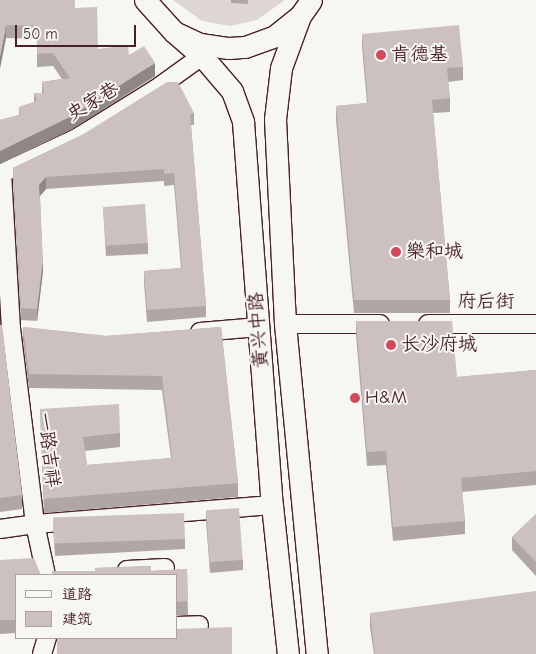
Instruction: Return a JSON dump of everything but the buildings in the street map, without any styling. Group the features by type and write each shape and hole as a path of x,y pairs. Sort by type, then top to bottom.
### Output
{"main road":[{"name":"黄兴中路","path":"145,0 174,32 202,56 232,91 240,107 272,505 288,654"},
{"name":"黄兴中路","path":"306,8 281,68 276,108 285,324 317,654"},
{"path":"174,32 214,47 246,47 275,36 306,8"}],"street":[{"path":"306,8 317,0"},
{"name":"史家巷","path":"1,173 77,138 156,90 202,56"},
{"name":"一路吉祥","path":"1,173 6,328 36,524 46,574"},
{"name":"府后街","path":"285,324 536,324"},
{"path":"182,333 259,327"},
{"path":"6,328 30,331"},
{"path":"0,529 36,524 272,505"},
{"path":"106,571 165,568"},
{"path":"56,574 66,573"},
{"path":"178,626 199,625"},
{"path":"42,654 47,639"}],"shaded area":[{"path":"173,0 285,0 257,20 230,26 202,21"}],"place":[{"name":"肯德基","path":"381,55"},
{"name":"樂和城","path":"396,252"},
{"name":"长沙府城","path":"391,345"},
{"name":"H&M","path":"355,398"}]}
